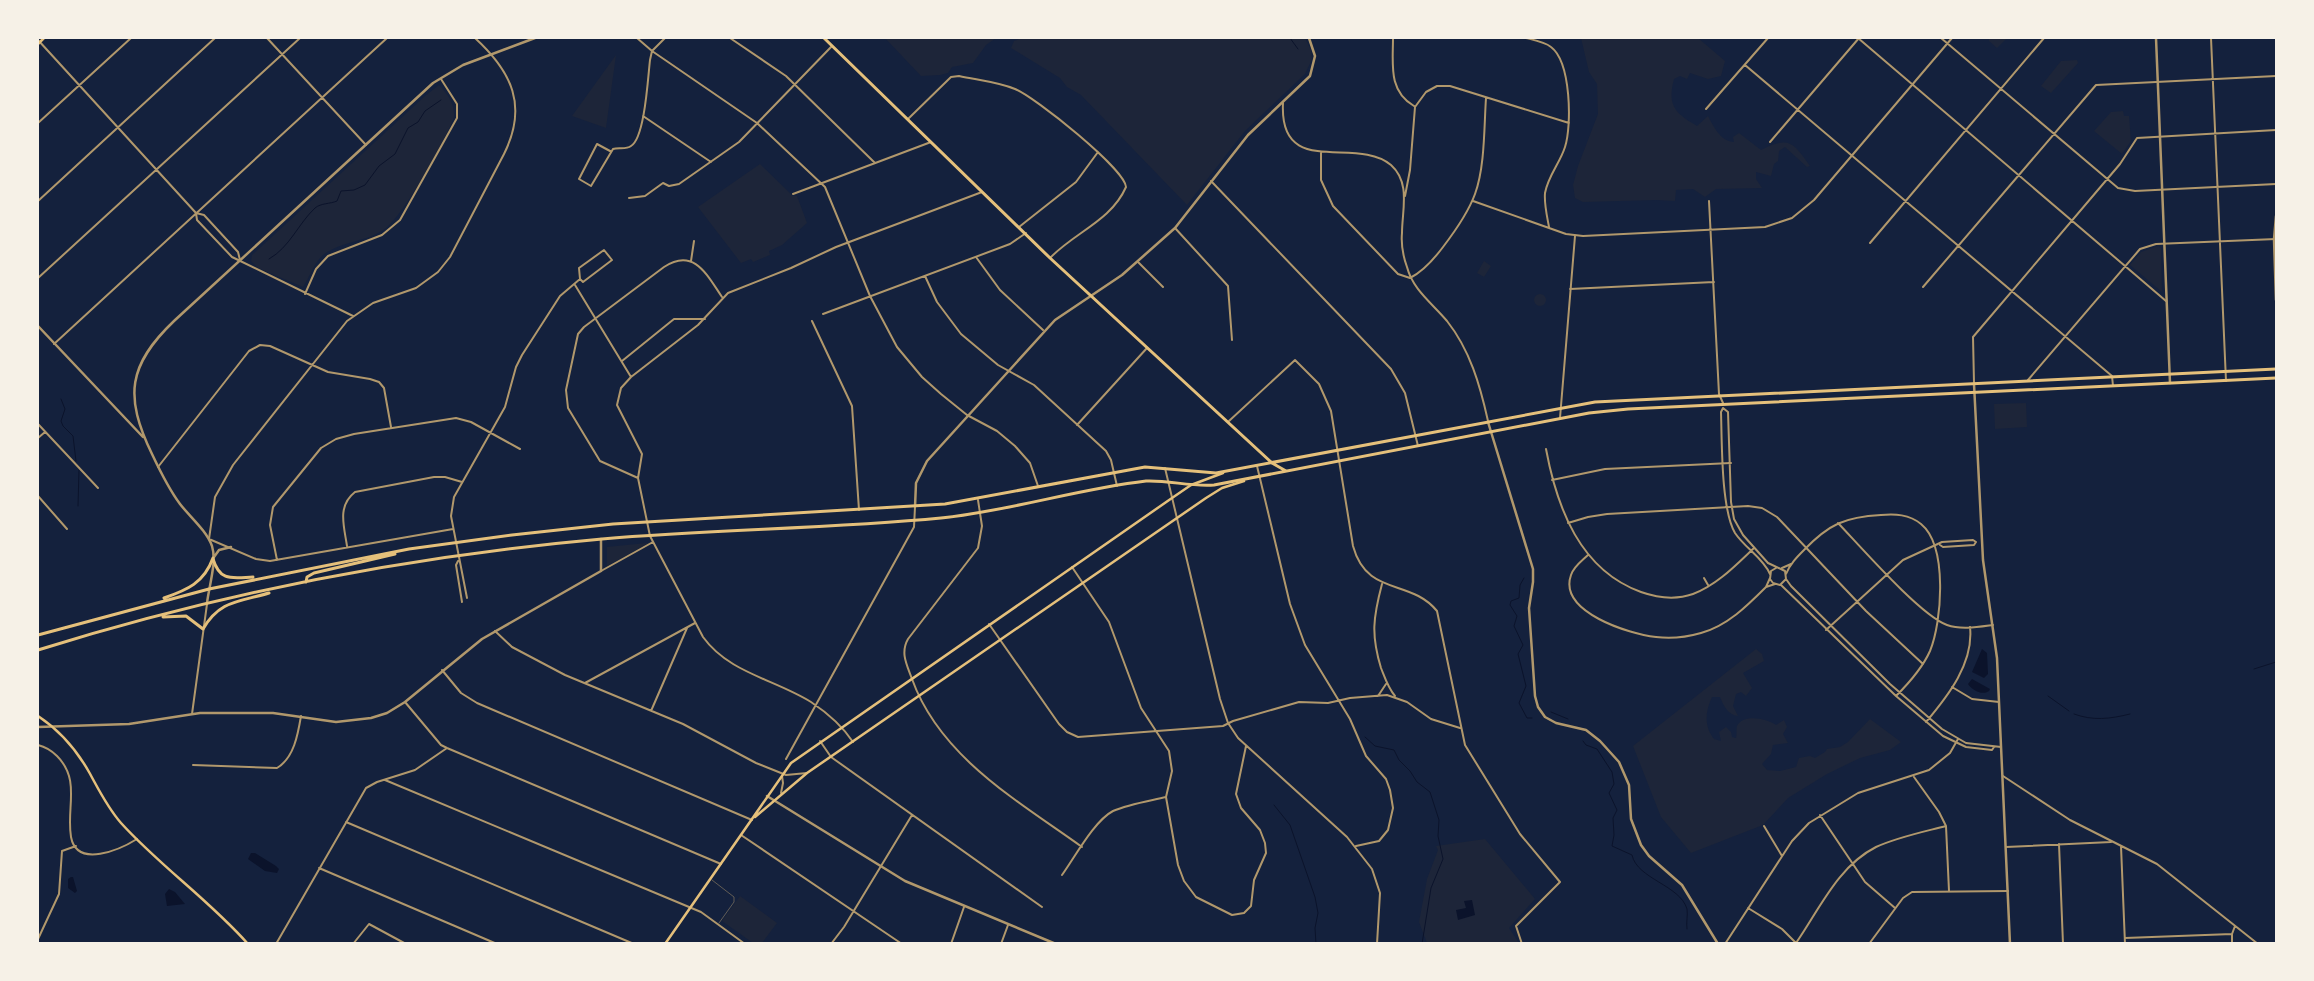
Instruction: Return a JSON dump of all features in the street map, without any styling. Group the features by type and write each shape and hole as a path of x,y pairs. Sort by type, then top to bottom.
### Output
{"main road":[{"path":"38,42 44,38"},
{"path":"824,38 1050,258 1272,463 1288,471"},
{"path":"38,635 147,604 209,589 409,549 456,542 647,522 915,507 978,500 1145,467 1207,474 1227,472 1488,421 1606,401 1719,394 2276,369"},
{"path":"39,650 150,618 293,585 458,558 601,539 915,520 980,512 1146,481 1214,485 1560,418 1606,411 2276,378"},
{"path":"664,944 790,763 1191,485 1227,472"},
{"path":"752,820 807,772 1082,583 1215,492 1250,478"},
{"path":"306,583 310,574 409,549"},
{"path":"213,558 216,569 225,577 263,577"},
{"path":"147,604 194,585 208,570 213,558"},
{"path":"150,618 186,616 203,629 213,613 222,607 293,585"},
{"path":"38,716 52,726 77,754 112,813 215,908 248,944"}],"street":[{"path":"38,124 130,38"},
{"path":"38,201 215,38"},
{"path":"267,38 366,145"},
{"path":"38,278 300,38"},
{"path":"54,344 387,38"},
{"path":"209,539 212,506 220,485 312,365 353,316 373,303 425,283 444,265 504,154 510,142 515,122 515,100 512,85 504,68 475,38"},
{"path":"192,714 213,549 209,539 179,503 144,438 137,417 134,396 136,374 144,355 163,331 440,78 463,65 535,38"},
{"path":"637,38 652,51 757,122 821,183 829,194 870,296 894,341 912,366 941,394 967,415 997,431 1022,453 1033,469 1038,488"},
{"path":"610,151 597,144 579,179 591,186 610,151 614,148 632,146 637,139 643,116 652,51 665,38"},
{"path":"730,38 780,71 875,163"},
{"path":"786,759 914,527 916,483 921,470 1043,330 1138,262 1175,228 1248,134 1307,79 1313,69 1315,56 1309,38"},
{"path":"1393,38 1395,86 1403,98 1415,107"},
{"path":"1526,38 1551,46 1558,54 1568,93 1569,124 1565,149 1550,177 1545,194 1549,227"},
{"path":"1706,109 1768,38"},
{"path":"1770,142 1859,38 2167,301"},
{"path":"1941,38 2118,188 2126,190 2162,190 2276,184"},
{"path":"1472,200 1575,235 1765,226 1792,218 1807,207 1952,38"},
{"path":"1870,242 2044,38"},
{"path":"2156,38 2170,384"},
{"path":"2211,38 2226,381"},
{"path":"38,42 196,213 197,220 232,257 353,316"},
{"path":"629,198 645,196 663,183 669,186 676,186 733,146 832,45"},
{"path":"1745,65 2112,376 2113,386"},
{"path":"908,120 948,78 955,76 1019,91 1078,134 1122,175 1126,183 1112,210 1066,242 1050,258"},
{"path":"1923,287 2096,85 2276,76"},
{"path":"305,294 316,269 324,260 334,252 382,235 394,226 408,208 457,118 457,104 440,78"},
{"path":"1569,124 1450,86 1437,86 1426,92 1415,107 1410,170 1405,198 1402,247 1410,278 1446,320 1461,341 1476,376 1490,432 1532,569 1530,618 1535,696 1538,707 1550,720 1586,730 1619,762 1630,785 1631,819 1641,845 1649,856 1682,885 1718,944"},
{"path":"1321,152 1321,180 1333,206 1398,274 1410,278 1419,274 1440,251 1458,226 1472,200 1480,174 1486,98"},
{"path":"1283,100 1284,123 1289,136 1300,146 1321,152 1369,156 1388,163 1402,180 1405,198"},
{"path":"643,116 711,162"},
{"path":"2010,944 1999,702 1993,625 1982,542 1973,337 2107,180 2137,138 2160,135 2276,130"},
{"path":"793,194 931,142"},
{"path":"1019,227 1076,182 1098,152"},
{"path":"1211,180 1391,369 1405,393 1418,446"},
{"path":"853,742 842,726 812,703 729,662 713,649 695,623 650,536 638,478 642,459 641,450 621,416 617,405 621,388 631,377 706,318 722,297 848,242 982,192"},
{"path":"1709,202 1719,394 1723,406 1728,412 1732,506 1736,525 1754,548 1776,568 1791,564"},
{"path":"196,213 204,214 238,252 240,260"},
{"path":"2276,216 2276,300"},
{"path":"1175,228 1228,286 1232,340"},
{"path":"822,314 1014,242 1026,233"},
{"path":"1560,418 1575,235"},
{"path":"2028,380 2125,266 2144,247 2164,244 2275,239"},
{"path":"691,261 694,241"},
{"path":"604,250 612,260 583,282 580,279 579,268 604,250"},
{"path":"975,257 1000,290 1043,330"},
{"path":"638,478 600,462 568,408 566,390 578,334 596,318 670,264 682,260 691,261 705,271 722,297"},
{"path":"1138,262 1163,287"},
{"path":"925,276 937,302 952,323 975,347 1007,371 1034,385 1109,456 1117,486"},
{"path":"466,598 453,529 452,503 505,407 519,360 560,296 580,279"},
{"path":"1570,289 1714,282"},
{"path":"574,284 631,377"},
{"path":"622,361 674,320 706,318"},
{"path":"812,320 852,406 858,510"},
{"path":"38,326 144,438"},
{"path":"158,467 249,351 256,346 270,346 334,374 379,382 385,393 392,428"},
{"path":"1077,425 1147,348"},
{"path":"1228,422 1295,360 1319,384 1326,397 1338,450 1355,554 1362,568 1382,583 1421,596 1437,611 1442,627 1460,728 1465,745 1520,834 1560,882 1519,923 1516,930 1522,944"},
{"path":"1723,406 1721,412 1723,463 1727,506 1732,527 1770,574 1766,588"},
{"path":"277,560 270,525 271,511 315,453 336,439 456,418 466,420 520,449"},
{"path":"38,424 98,488"},
{"path":"38,438 45,432"},
{"path":"1546,450 1552,480 1568,524 1588,554 1616,579 1634,589 1653,596 1681,597 1708,586 1724,576 1754,548"},
{"path":"1552,480 1614,468 1731,463"},
{"path":"1257,466 1294,617 1313,660 1353,726 1366,756 1389,784 1393,802 1391,823 1385,836 1373,843 1356,846"},
{"path":"1165,468 1220,699 1228,723 1246,746 1356,846 1372,869 1379,886 1377,944"},
{"path":"347,546 342,513 348,499 355,492 368,488 434,477 445,477 462,482"},
{"path":"38,496 67,529"},
{"path":"978,500 982,533 978,548 905,644 904,655 918,696 949,740 973,768 1082,847"},
{"path":"1568,524 1597,515 1727,506 1753,506 1769,512 1857,601 1923,664"},
{"path":"1896,696 1899,693 1923,664 1932,646 1937,621 1940,585 1934,546 1924,527 1904,516 1863,516 1838,522 1822,533 1791,564 1786,574 1786,579 1790,586 1830,627 1899,693 1929,719 1958,739 1970,744 2001,747"},
{"path":"1838,522 1886,573 1937,621 1954,627 1970,628 1993,625"},
{"path":"209,539 261,560 277,560 347,546 453,529"},
{"path":"601,539 601,571"},
{"path":"1826,630 1886,573 1908,557 1934,546 1950,542 1973,540 1982,542"},
{"path":"38,727 129,724 192,714 260,712 336,722 363,721 387,713 405,702 469,648 495,631 653,542"},
{"path":"1940,545 1943,547 1974,545 1976,542"},
{"path":"213,558 220,550 231,547"},
{"path":"1588,554 1571,575 1570,588 1575,602 1589,614 1648,636 1686,636 1717,627 1740,612 1766,588 1775,584 1780,585 1787,589 1826,630 1926,723 1956,744 1980,750 1992,750 1994,747"},
{"path":"458,558 456,565 462,602"},
{"path":"1072,567 1109,622 1130,683 1144,713 1171,757 1171,778 1166,798 1180,873 1196,897 1232,916 1244,914 1251,906 1254,880 1263,864 1266,848 1260,830 1240,808 1236,794 1246,746"},
{"path":"1770,574 1776,568"},
{"path":"1781,568 1786,574"},
{"path":"1704,578 1708,586"},
{"path":"1770,578 1775,584"},
{"path":"1780,585 1786,579"},
{"path":"1382,583 1374,611 1373,634 1375,648 1386,683 1395,696"},
{"path":"585,683 695,623"},
{"path":"989,624 1059,724 1072,735 1086,737 1223,726 1299,702 1328,703 1378,696 1395,696 1413,705 1431,719 1460,728"},
{"path":"651,711 687,628"},
{"path":"1926,723 1952,688 1967,656 1971,642 1970,628"},
{"path":"495,631 500,638 512,647 585,683 704,734 739,756 781,774 792,775 807,772"},
{"path":"442,670 462,693 477,702 752,820"},
{"path":"1378,696 1385,688 1386,683"},
{"path":"1952,688 1972,699 1999,702"},
{"path":"405,702 441,745 721,864"},
{"path":"192,765 277,768 285,763 290,754 301,716"},
{"path":"1724,944 1799,832 1820,815 1863,791 1914,777 1940,763 1958,739"},
{"path":"820,741 831,757 1042,908"},
{"path":"38,745 53,752 66,767 70,776 71,836 76,846 88,854 99,855 123,847 137,838"},
{"path":"276,944 366,788 415,770 447,748"},
{"path":"781,774 784,783 781,793"},
{"path":"2003,776 2070,820 2157,864 2258,944"},
{"path":"1914,777 1939,812 1946,826 1949,891"},
{"path":"385,780 701,912 745,944"},
{"path":"767,796 922,889 1056,944"},
{"path":"1062,875 1107,815 1122,808 1166,798"},
{"path":"831,944 854,911 912,815"},
{"path":"1820,815 1871,887 1895,908"},
{"path":"346,822 634,944"},
{"path":"1764,826 1782,856"},
{"path":"1748,908 1778,926 1796,944 1837,881 1863,856 1885,844 1946,826"},
{"path":"741,835 902,944"},
{"path":"2006,847 2113,842"},
{"path":"2059,844 2063,944"},
{"path":"38,939 59,894 62,851 76,846"},
{"path":"2121,846 2125,944"},
{"path":"319,868 497,944"},
{"path":"1869,944 1903,898 1912,892 2008,891"},
{"path":"951,944 964,907"},
{"path":"353,944 369,924 406,944"},
{"path":"1001,944 1008,925"},
{"path":"2232,944 2232,934 2236,926"},
{"path":"2125,938 2232,934"}],"lane":[{"path":"710,878 732,893 734,897 734,902 718,924"}],"shaded area":[{"path":"885,38 996,38 986,45 973,63 952,67 948,73 940,75 921,76"},
{"path":"1017,38 1305,38 1311,50 1312,59 1305,74 1245,131 1187,205 1081,95 1067,87 1060,78 1011,48 1014,41 1019,39"},
{"path":"1581,38 1698,38 1725,61 1721,76 1708,79 1690,73 1687,79 1680,76 1674,79 1672,102 1678,113 1697,126 1708,116 1718,133 1725,139 1734,142 1733,137 1739,133 1761,150 1778,143 1790,144 1799,151 1810,166 1807,167 1785,147 1779,151 1778,161 1774,164 1771,176 1756,172 1756,179 1762,188 1716,189 1705,197 1693,189 1676,190 1675,201 1583,202 1575,198 1573,185 1578,166 1598,114 1597,84 1589,72"},
{"path":"1989,38 2007,38 1997,48 1989,41"},
{"path":"616,55 606,128 572,116"},
{"path":"2077,60 2078,63 2051,93 2041,86 2061,61"},
{"path":"439,85 450,100 454,117 424,176 403,208 386,228 379,233 330,250 317,262 303,287 258,268 251,261 252,255"},
{"path":"2123,111 2124,116 2129,116 2131,141 2122,154 2094,131 2111,112"},
{"path":"760,164 793,196 797,196 807,223 782,245 769,251 770,255 753,262 751,259 741,263 698,207"},
{"path":"2158,246 2161,248 2162,292 2130,265 2141,252"},
{"path":"1484,261 1491,266 1484,277 1477,273"},
{"path":"1538,294 1542,294 1546,300 1542,306 1538,306 1534,302 1534,298"},
{"path":"2026,403 2027,427 1995,429 1994,404"},
{"path":"647,544 607,566 607,547"},
{"path":"1756,649 1762,654 1764,661 1743,673 1752,688 1746,696 1741,692 1736,694 1733,706 1738,716 1729,712 1720,697 1712,697 1708,708 1707,724 1714,739 1721,741 1719,732 1726,727 1731,732 1732,737 1736,738 1737,726 1740,722 1750,718 1762,719 1776,725 1784,720 1787,727 1783,734 1788,743 1773,745 1771,754 1762,764 1767,770 1780,771 1796,767 1799,758 1810,756 1815,758 1827,749 1840,747 1848,742 1870,719 1901,742 1890,750 1860,758 1827,774 1788,798 1763,825 1691,853 1661,817 1633,746"},
{"path":"1982,649 1987,653 1988,674 1984,678 1972,672"},
{"path":"1972,679 1990,689 1989,691 1980,693 1972,688 1968,684"},
{"path":"1485,839 1535,899 1509,928 1519,943 1427,943 1419,922 1427,879 1438,850 1436,846"},
{"path":"251,853 255,853 276,866 279,869 277,873 265,871 248,859"},
{"path":"73,877 77,891 75,893 68,888 68,879"},
{"path":"169,889 175,892 185,904 167,906 165,894"},
{"path":"740,896 777,923 762,943 753,943 722,921"},
{"path":"1472,900 1475,915 1458,920 1456,910 1466,908 1464,901"}],"waterway":[{"path":"1290,38 1298,49"},
{"path":"269,259 283,248 315,208 337,201 341,191 354,190 365,185 379,166 395,154 408,128 418,122 425,111 441,100"},
{"path":"61,399 65,409 61,421 63,426 73,436 76,461"},
{"path":"78,506 79,470"},
{"path":"1524,578 1520,585 1519,598 1511,601 1510,605 1517,616 1514,626 1523,645 1518,654 1526,686 1519,703 1527,718 1532,718"},
{"path":"2254,669 2276,662"},
{"path":"2048,696 2069,711"},
{"path":"1551,712 1568,719"},
{"path":"2074,714 2088,718 2115,717 2130,714"},
{"path":"1365,737 1375,746 1394,750 1399,760 1410,771 1417,782 1430,792 1439,820 1438,836 1443,859 1431,888 1422,944"},
{"path":"1583,741 1586,745 1597,749 1612,772 1614,784 1609,793 1617,810 1613,818 1614,835 1612,846 1632,855 1642,870 1683,901 1687,909 1687,929"},
{"path":"1274,805 1290,825 1315,897 1318,913 1315,928 1316,944"}]}
